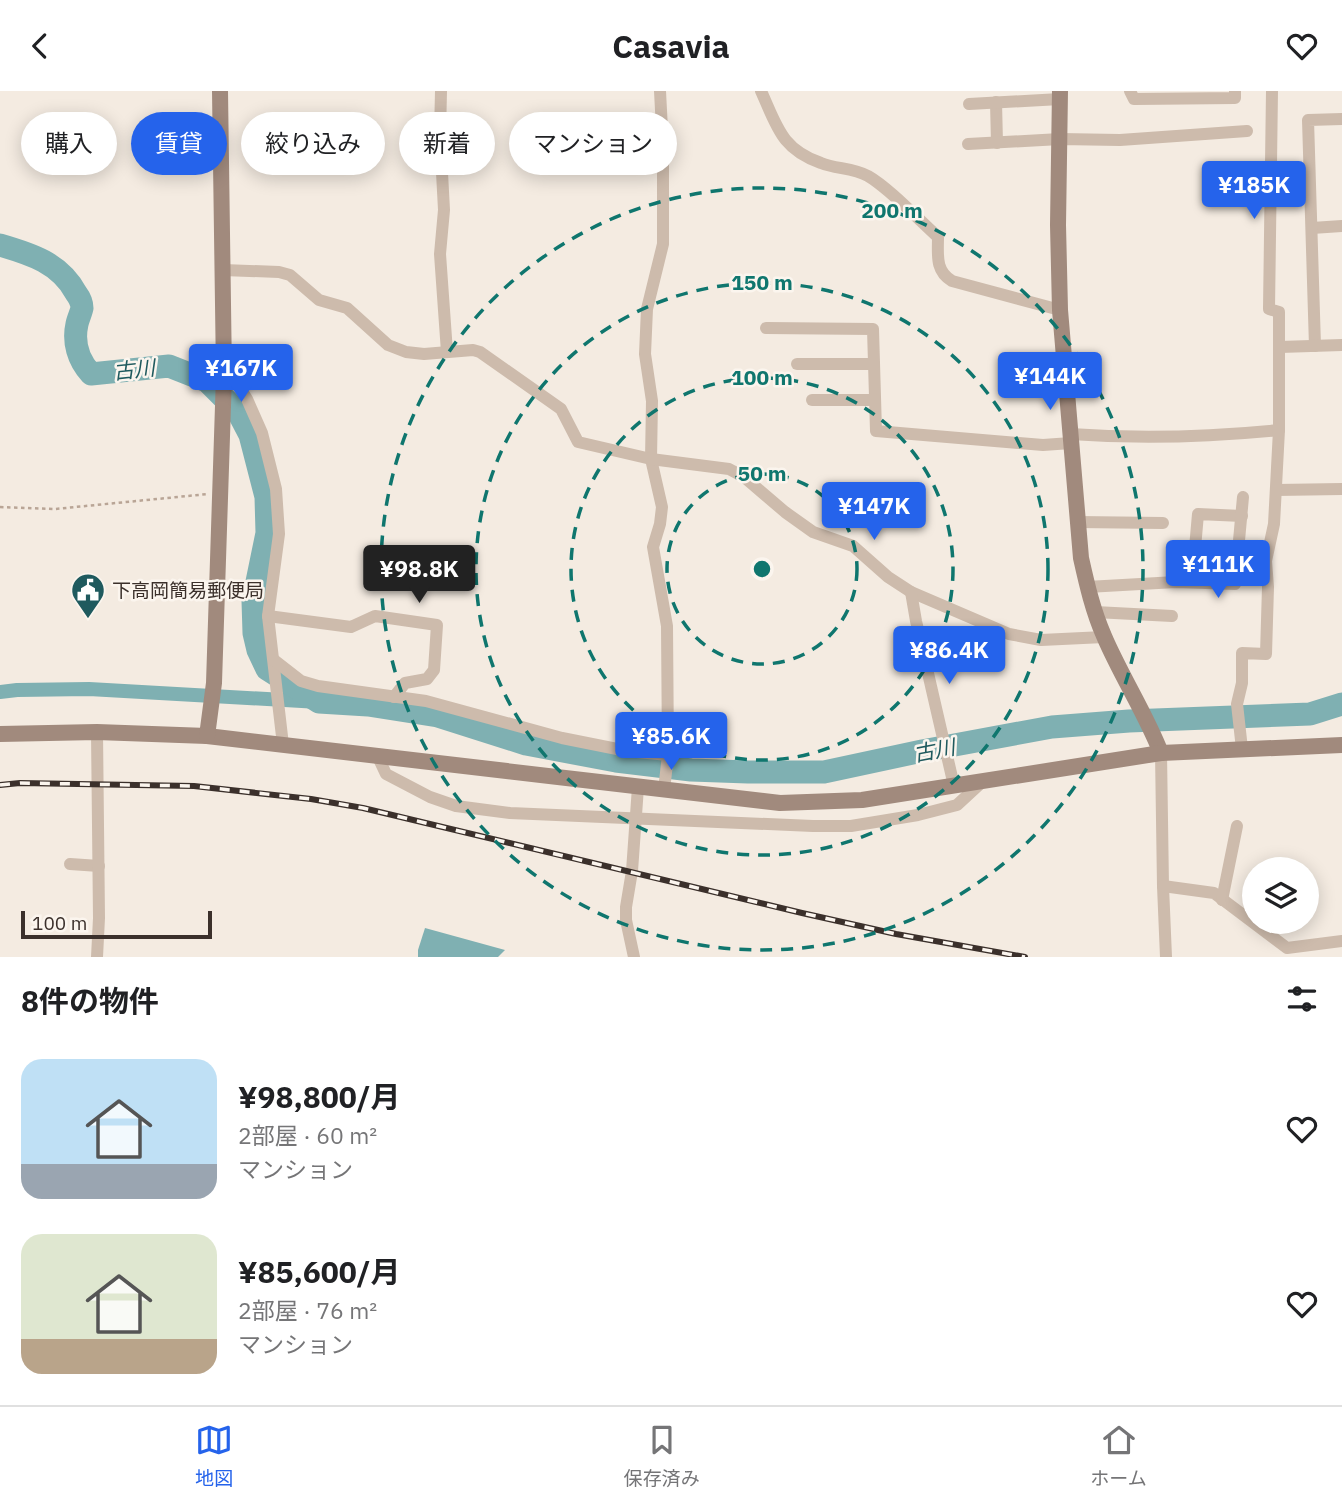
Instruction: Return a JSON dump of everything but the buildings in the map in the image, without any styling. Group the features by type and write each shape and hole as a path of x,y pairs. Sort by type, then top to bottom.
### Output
{"street":[{"path":"206,736 214,683 222,493 224,378 220,91"},
{"path":"441,91 440,135 444,210 440,254 447,352"},
{"path":"660,91 663,244 648,309 645,354 652,401 651,459 662,507 653,547 667,626 668,757 665,784"},
{"path":"761,91 785,142 795,151 821,164 855,170 870,177 938,237 939,268 943,276 952,281 1060,310"},
{"path":"1130,91 1134,99 1235,98 1236,91"},
{"path":"1242,749 1237,704 1242,683 1242,653 1266,654 1266,561 1275,524 1280,347 1279,312 1269,309 1272,91"},
{"path":"969,104 1060,95 1060,310 1077,522 1087,587 1104,637 1153,730 1161,753 1166,957"},
{"path":"996,102 997,143"},
{"path":"1315,346 1308,120 1342,119"},
{"path":"968,144 1060,139 1120,140 1247,131"},
{"path":"1311,228 1342,226"},
{"path":"223,270 290,275 319,300 347,308 388,345 406,352 481,352 561,409 578,442 651,459 729,469 744,477 813,532 853,546 888,577 911,592 1009,634 1041,640 1104,637"},
{"path":"766,328 873,329 876,431 1043,445 1070,438 1181,437 1279,430"},
{"path":"1280,347 1342,345"},
{"path":"797,364 874,364"},
{"path":"224,378 236,382 247,399 262,433 276,489 279,534 268,616 283,745"},
{"path":"811,400 875,400"},
{"path":"1276,490 1342,489"},
{"path":"1087,587 1192,582 1235,584 1243,497"},
{"path":"1192,582 1198,514 1242,516"},
{"path":"1077,522 1163,523"},
{"path":"911,592 954,786"},
{"path":"1095,612 1172,616"},
{"path":"268,616 351,627 375,616 438,625 433,670 427,679 405,683 394,697"},
{"path":"274,662 301,681 318,686 426,701 562,738 668,757"},
{"path":"97,732 97,957"},
{"path":"0,734 97,732 206,736 638,787 665,784 780,803 862,800 1161,753 1342,745"},
{"path":"378,757 386,774 430,797 456,806 510,813 813,827 851,826 918,815 957,805 983,781"},
{"path":"634,957 626,920 638,787"},
{"path":"1222,900 1237,826"},
{"path":"70,864 99,866"},
{"path":"1163,886 1214,893 1287,948 1342,941"}],"path":[{"path":"0,506 55,509 222,493"}],"water":[{"path":"425,928 505,950 498,957 418,957"}],"waterway":[{"name":"古川","path":"0,245 44,261 62,274 69,283 82,306 76,337 78,351 91,374 169,366 207,381 238,412 250,435 266,497 267,533 253,601 254,633 258,650 267,669 319,702 368,705 438,716 526,744 616,761 691,770 748,772 824,772 1052,727 1129,721 1310,714 1342,704"},
{"path":"0,692 89,689 319,702"}],"railway":[{"path":"0,785 20,783 194,786 311,799 363,808 896,934 1025,957"}],"place":[{"name":"下高岡簡易郵便局","path":"88,620"}]}
